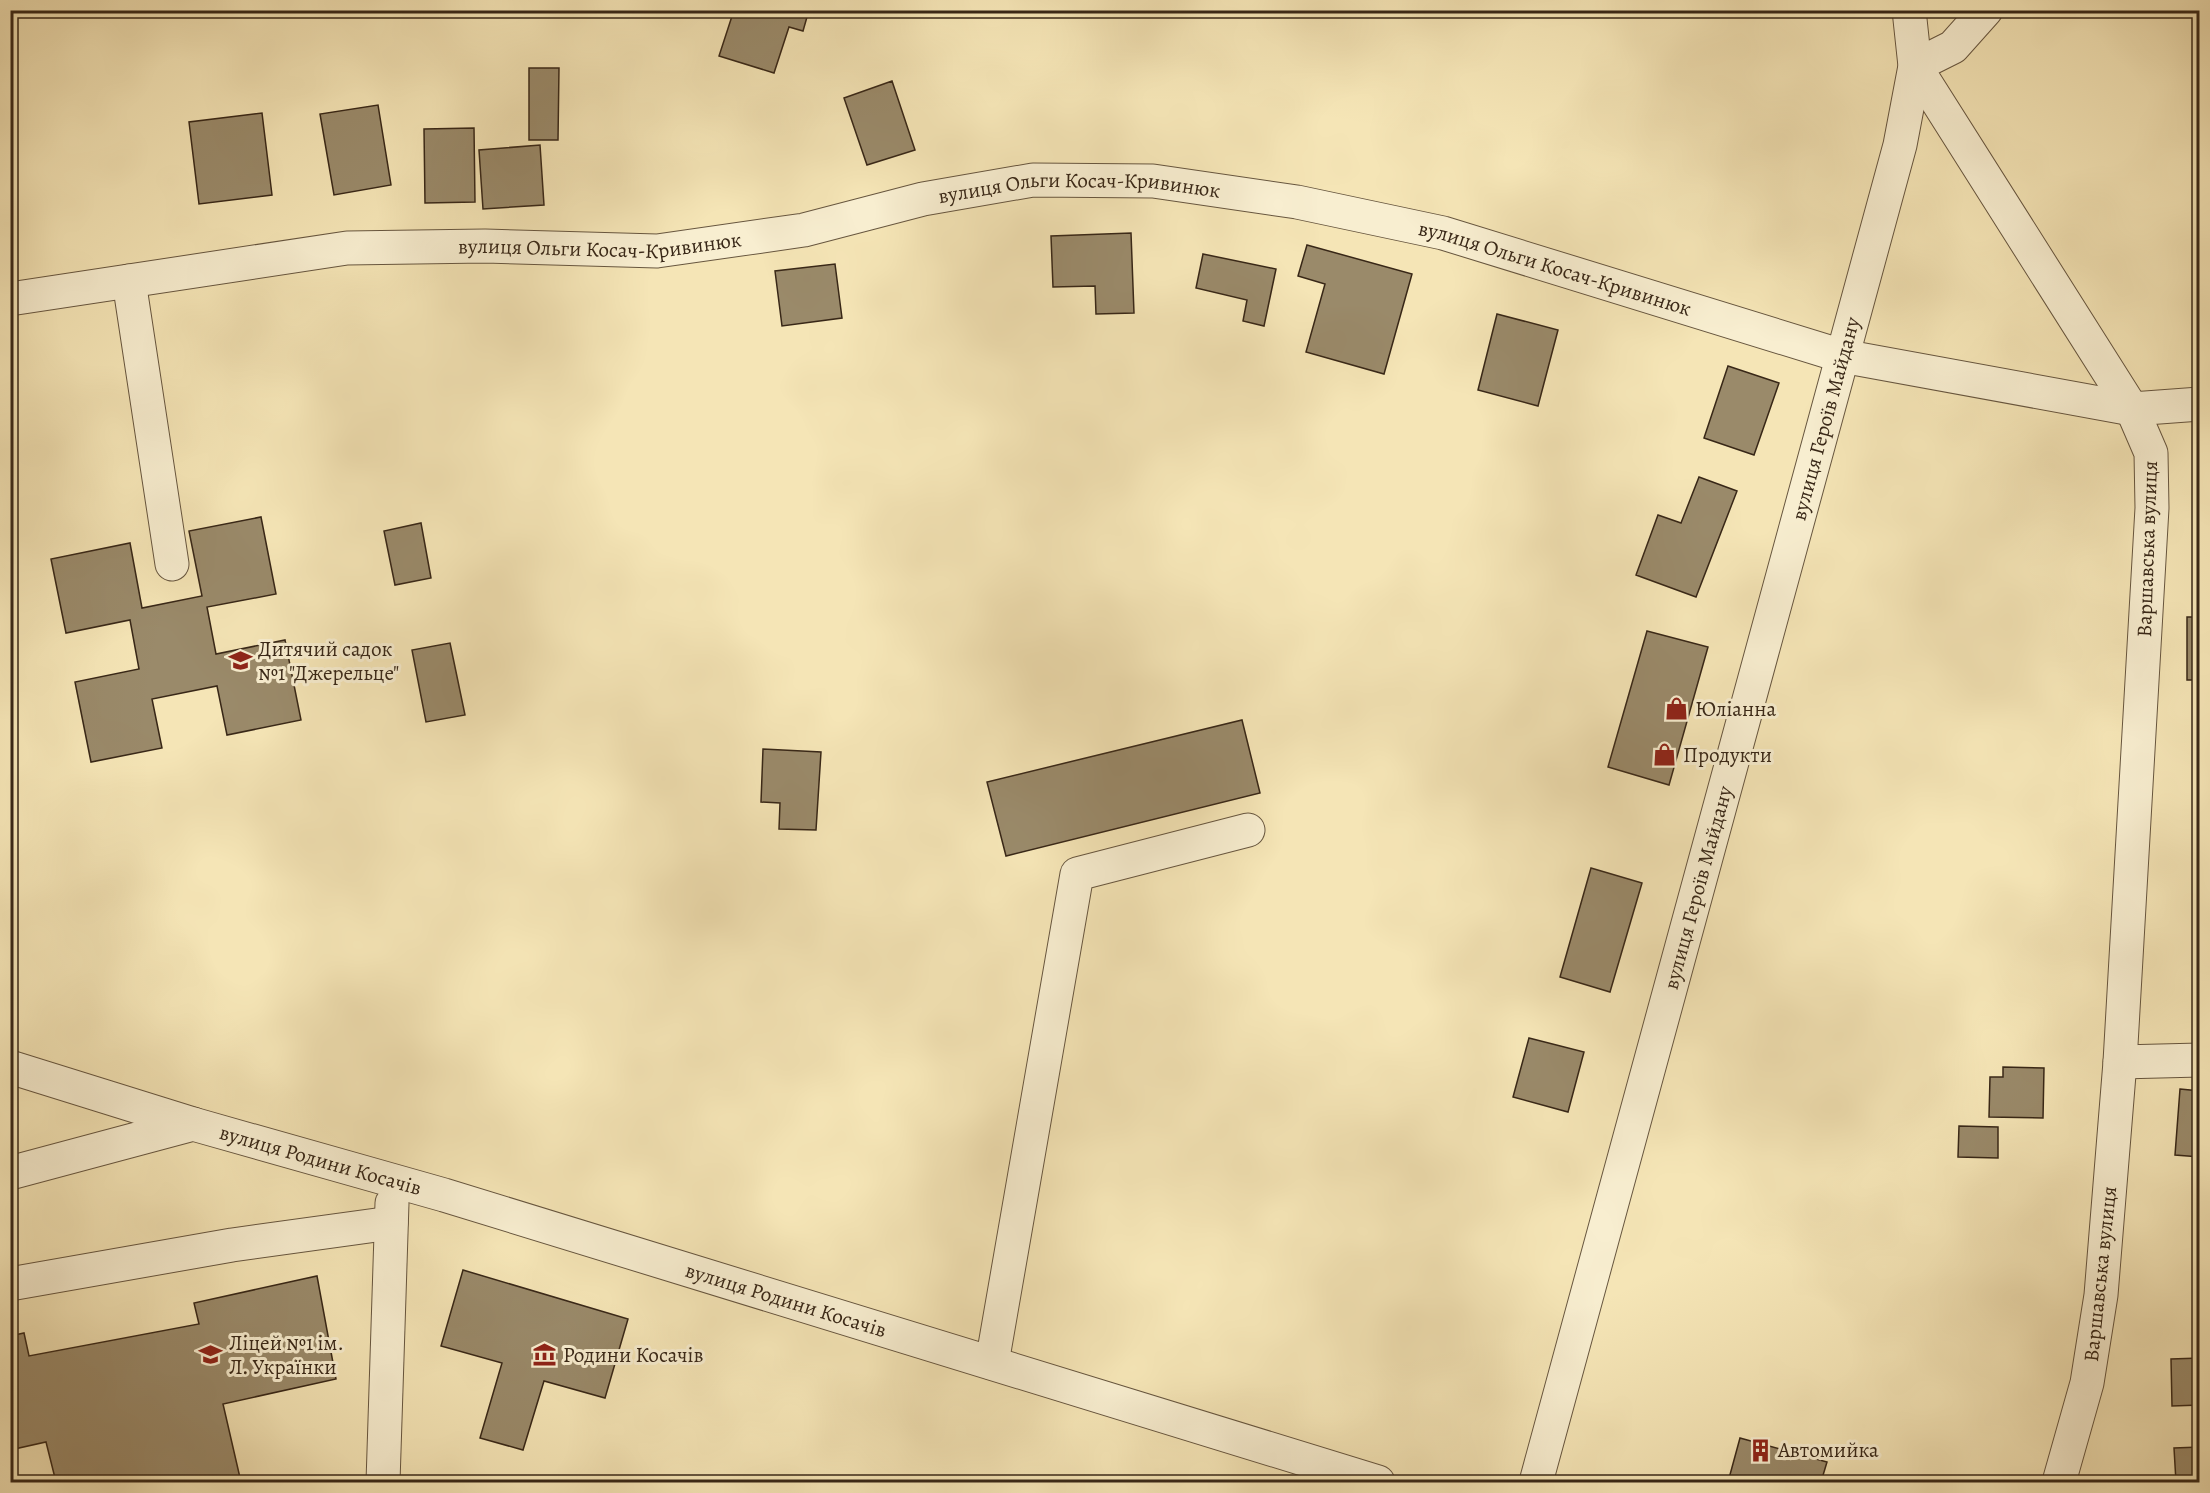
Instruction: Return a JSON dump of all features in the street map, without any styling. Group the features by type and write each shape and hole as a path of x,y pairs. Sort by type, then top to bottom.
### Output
{"street":[{"name":"вулиця Героїв Майдану","path":"1536,1482 1900,145 1915,66 1909,10"},
{"path":"1915,66 1953,46 1986,10"},
{"name":"Варшавська вулиця","path":"1915,66 2132,409 2151,453 2151,508 2120,1062 2101,1295 2087,1383 2059,1482"},
{"name":"вулиця Ольги Косач-Кривинюк","path":"10,299 346,248 485,246 657,251 804,230 922,199 1033,180 1153,181 1297,202 1443,233 1842,356 2132,409 2199,404"},
{"path":"129,281 172,564"},
{"path":"992,1363 1077,874 1248,830"},
{"path":"2120,1062 2199,1060"},
{"name":"вулиця Родини Косачів","path":"10,1066 193,1124 394,1180 1378,1482"},
{"name":"вулиця Родини Косачів","path":"10,1173 193,1124"},
{"path":"383,1482 394,1180"},
{"path":"10,1284 232,1245 391,1223"}],"building":[{"path":"734,10 809,10 803,31 789,27 774,73 719,56"},
{"path":"529,68 559,68 558,140 529,140"},
{"path":"892,81 915,150 867,165 844,98"},
{"path":"378,105 391,185 334,195 320,114"},
{"path":"262,113 272,195 199,204 189,122"},
{"path":"474,128 475,202 425,203 424,129"},
{"path":"540,145 544,205 483,209 479,150"},
{"path":"1131,233 1134,313 1096,314 1095,286 1053,287 1051,236"},
{"path":"1307,245 1412,274 1384,374 1306,352 1325,284 1298,276"},
{"path":"1203,254 1276,269 1264,326 1243,321 1247,300 1196,288"},
{"path":"835,264 842,318 782,326 775,271"},
{"path":"1497,314 1558,330 1538,406 1478,390"},
{"path":"1728,366 1779,383 1754,455 1704,438"},
{"path":"1699,477 1737,491 1696,597 1636,575 1658,515 1681,523"},
{"path":"261,517 276,594 207,607 216,654 285,640 301,720 227,735 217,686 152,699 162,748 91,762 75,682 139,669 130,620 66,633 51,559 130,543 142,608 202,596 189,531"},
{"path":"421,523 431,578 395,585 384,531"},
{"path":"2187,617 2200,617 2200,680 2187,680"},
{"path":"1647,631 1708,647 1669,785 1608,767"},
{"path":"450,643 465,715 426,722 412,650"},
{"path":"1242,720 1260,793 1006,856 987,782"},
{"path":"763,749 821,752 816,830 779,829 780,803 761,802"},
{"path":"1591,868 1642,883 1610,992 1560,977"},
{"path":"1529,1038 1584,1052 1568,1112 1513,1097"},
{"path":"2003,1067 2044,1068 2043,1118 1989,1117 1990,1077 2003,1077"},
{"path":"2180,1089 2200,1091 2200,1157 2175,1155"},
{"path":"1959,1126 1998,1127 1998,1158 1958,1157"},
{"name":"Родини Косачів","path":"463,1270 628,1319 605,1398 544,1381 523,1450 480,1438 502,1363 441,1346"},
{"name":"Ліцей №1 ім. Л. Українки","path":"317,1276 336,1379 223,1404 241,1482 56,1482 46,1442 10,1450 10,1336 24,1333 29,1356 199,1324 194,1303"},
{"path":"2200,1358 2200,1405 2172,1406 2171,1359"},
{"name":"Автомийка","path":"1740,1438 1827,1462 1821,1482 1728,1482"},
{"path":"2200,1447 2200,1482 2176,1482 2174,1448"}],"place":[{"name":"Дитячий садок №1 \"Джерельце\"","path":"240,661"},
{"name":"Юліанна","path":"1677,709"},
{"name":"Продукти","path":"1665,755"},
{"name":"Ліцей №1 ім. Л. Українки","path":"211,1355"},
{"name":"Родини Косачів","path":"545,1355"},
{"name":"Автомийка","path":"1760,1450"}]}
